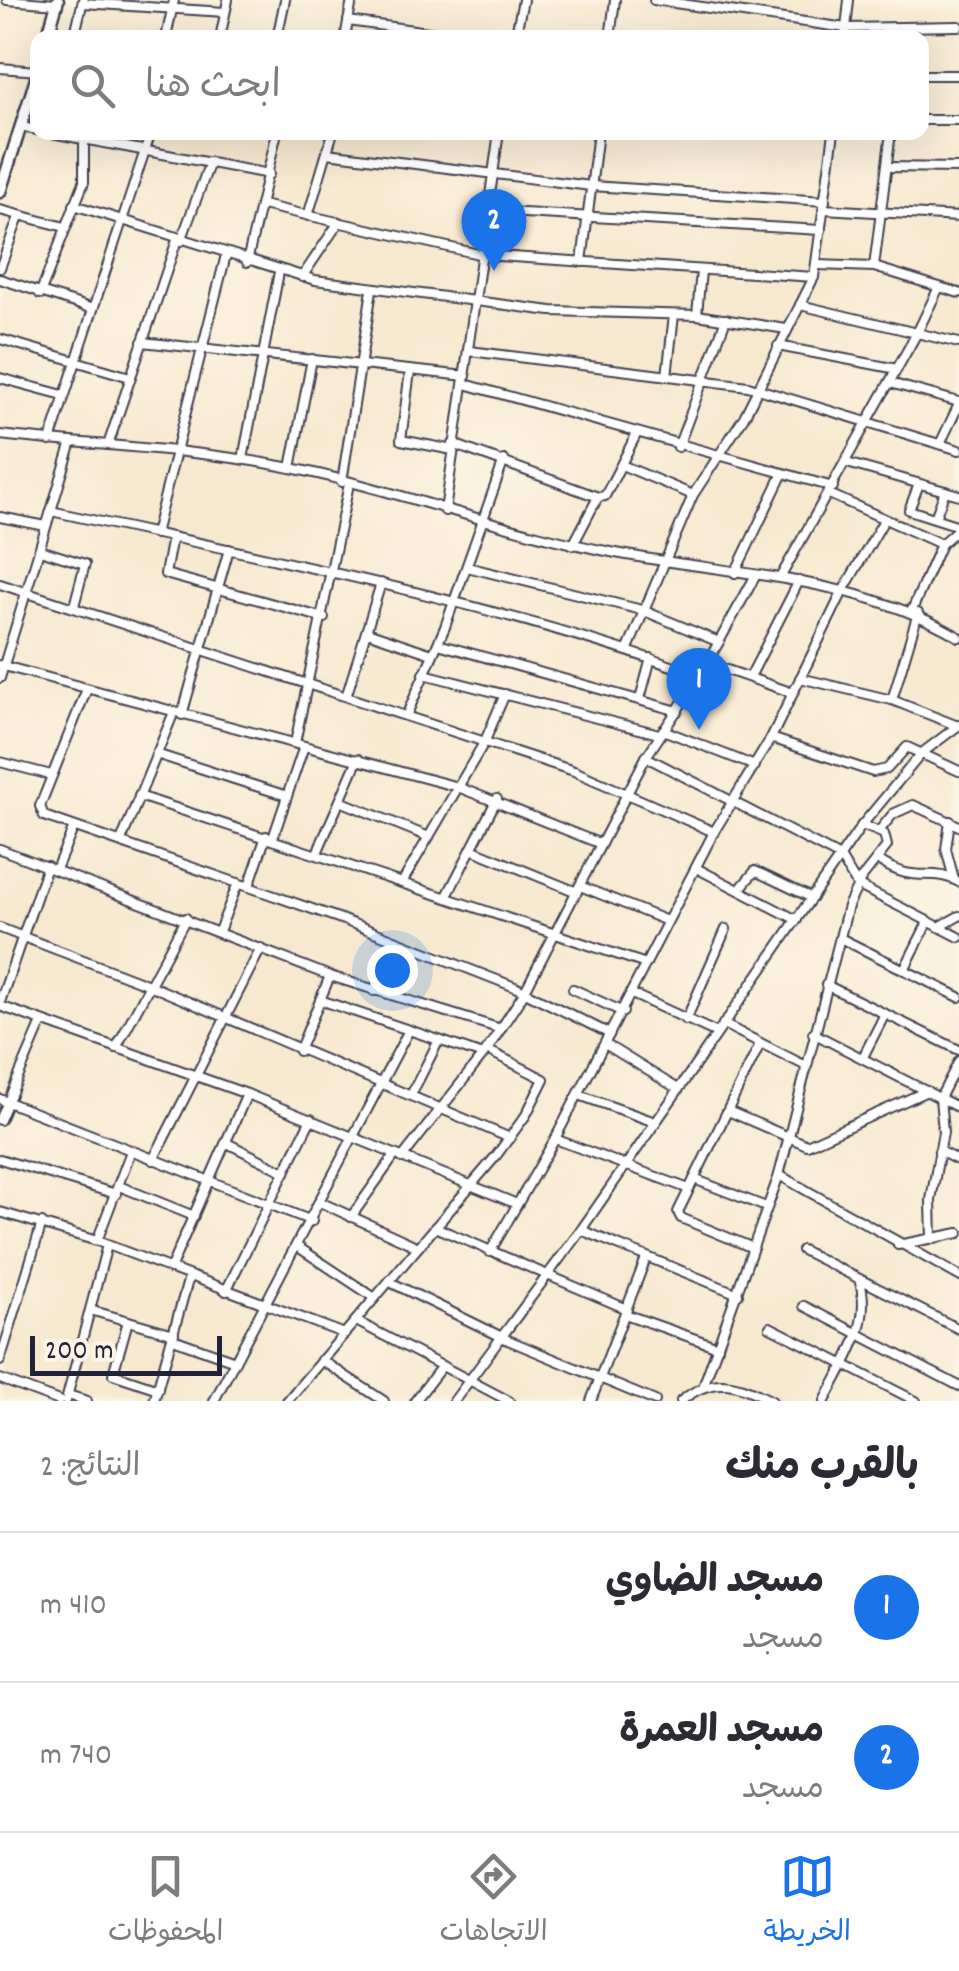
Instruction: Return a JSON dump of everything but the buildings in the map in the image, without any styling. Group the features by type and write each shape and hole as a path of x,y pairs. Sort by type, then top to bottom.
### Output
{"main road":[{"path":"49,30 58,2"},
{"path":"0,192 6,154 30,97"}],"street":[{"path":"8,0 58,2"},
{"path":"222,30 228,0"},
{"path":"279,30 285,0"},
{"path":"346,30 352,0"},
{"path":"517,30 523,0"},
{"path":"611,30 615,0"},
{"path":"654,0 828,30"},
{"path":"845,30 849,0"},
{"path":"76,30 83,1 173,4 225,12"},
{"path":"168,30 173,4"},
{"path":"348,21 414,30"},
{"path":"873,30 959,26"},
{"path":"0,68 30,71"},
{"path":"929,75 959,75"},
{"path":"929,120 959,120"},
{"path":"21,126 30,128"},
{"path":"80,140 269,174"},
{"path":"50,441 149,140"},
{"path":"247,262 275,140"},
{"path":"308,216 331,140"},
{"path":"445,511 498,140"},
{"path":"582,262 597,140"},
{"path":"628,648 662,560 693,495 758,389 814,277 833,140"},
{"path":"874,268 890,140"},
{"path":"40,294 84,182 84,141"},
{"path":"327,153 592,186 959,218"},
{"path":"108,446 142,342 210,162"},
{"path":"887,167 959,168"},
{"path":"74,205 279,272 372,290 566,312 697,315 786,329"},
{"path":"262,205 483,256 814,277"},
{"path":"0,210 65,227"},
{"path":"488,211 821,230"},
{"path":"0,268 19,217"},
{"path":"302,277 339,222"},
{"path":"155,534 226,255"},
{"path":"817,266 874,268 959,292"},
{"path":"697,315 701,271"},
{"path":"244,460 279,272"},
{"path":"0,278 93,309"},
{"path":"780,578 871,420 940,287"},
{"path":"249,886 288,796 300,744 308,682 333,570 372,290"},
{"path":"800,305 959,344"},
{"path":"667,376 674,315"},
{"path":"678,447 726,319"},
{"path":"0,339 130,377"},
{"path":"142,342 465,380 636,435 783,473 831,491 884,520 941,544"},
{"path":"778,346 897,369"},
{"path":"470,351 758,389 871,420 959,450"},
{"path":"291,468 312,359"},
{"path":"410,371 401,440 453,447 504,460 598,497 605,496 624,466 636,435"},
{"path":"0,378 63,395"},
{"path":"890,383 959,403 940,444"},
{"path":"0,435 291,468 574,544 842,591 915,612 959,638"},
{"path":"0,678 72,442"},
{"path":"406,714 455,600 504,460"},
{"path":"847,463 959,496"},
{"path":"624,466 693,495"},
{"path":"735,572 783,473"},
{"path":"892,700 915,612 941,544 959,527 908,509 919,484"},
{"path":"935,518 945,491"},
{"path":"574,544 598,497"},
{"path":"51,511 333,570 455,600 628,648 700,676"},
{"path":"0,518 46,526"},
{"path":"490,1252 556,1139 714,832 756,766 842,591 884,520"},
{"path":"172,537 164,572 324,618"},
{"path":"120,841 156,754 178,714 229,549"},
{"path":"40,550 85,564 74,606"},
{"path":"467,567 642,610 719,642"},
{"path":"351,1217 501,1029 556,934 646,757 700,676 756,575"},
{"path":"750,678 799,581"},
{"path":"0,584 485,741 628,792 714,832"},
{"path":"347,694 381,584"},
{"path":"367,632 432,654"},
{"path":"438,644 678,711"},
{"path":"640,699 650,658"},
{"path":"707,663 792,693"},
{"path":"2,666 458,787 601,844"},
{"path":"424,674 661,732 756,766"},
{"path":"800,678 892,700 959,726"},
{"path":"87,689 51,775 41,814 394,940 524,992 610,1034"},
{"path":"403,881 485,741 505,694"},
{"path":"454,1401 581,1230 862,825 922,753 959,726"},
{"path":"771,738 878,772 907,747 959,771"},
{"path":"156,754 288,796"},
{"path":"646,757 840,857 857,885 959,938"},
{"path":"316,852 358,759"},
{"path":"0,762 51,775"},
{"path":"139,796 646,964"},
{"path":"447,896 496,799"},
{"path":"340,801 429,837"},
{"path":"880,831 893,814 913,805 959,826"},
{"path":"878,860 908,877 956,880 946,848 950,821"},
{"path":"681,1401 704,1384 738,1294 780,1175 804,1066 857,885 886,846 880,831 862,825"},
{"path":"74,826 22,937 0,1004 356,1136 517,1204"},
{"path":"0,849 330,976 501,1029"},
{"path":"471,849 668,921"},
{"path":"696,868 797,920"},
{"path":"739,890 755,871 812,898"},
{"path":"219,931 238,882"},
{"path":"939,927 959,916"},
{"path":"116,1048 186,918"},
{"path":"904,970 928,922"},
{"path":"0,928 149,985 510,1138"},
{"path":"686,1020 726,929"},
{"path":"840,938 959,997"},
{"path":"374,991 394,940"},
{"path":"153,1160 260,948"},
{"path":"299,1051 330,976"},
{"path":"826,985 959,1050"},
{"path":"573,988 622,1012"},
{"path":"632,994 717,1034"},
{"path":"291,1400 510,1138 545,1081 485,1053 320,1000"},
{"path":"863,1058 885,1014"},
{"path":"0,1120 4,1101 42,1022"},
{"path":"723,1024 804,1066"},
{"path":"214,1401 322,1203 408,1030"},
{"path":"813,1033 959,1108"},
{"path":"412,1094 439,1040"},
{"path":"605,1044 678,1089"},
{"path":"753,1248 678,1216 760,1044"},
{"path":"932,1238 931,1200 944,1126 940,1098 959,1061"},
{"path":"728,1111 811,1144 927,1091"},
{"path":"170,1269 247,1094"},
{"path":"580,1094 656,1122"},
{"path":"4,1101 312,1220"},
{"path":"226,1292 310,1119"},
{"path":"556,1139 689,1189"},
{"path":"227,1143 285,1172"},
{"path":"64,1399 90,1310 102,1243 131,1151"},
{"path":"939,1151 959,1161"},
{"path":"0,1159 117,1190 194,1216"},
{"path":"780,1175 959,1276"},
{"path":"694,1179 766,1207"},
{"path":"322,1203 418,1247"},
{"path":"0,1212 102,1243 344,1334"},
{"path":"0,1361 42,1223"},
{"path":"434,1227 718,1347"},
{"path":"581,1230 738,1294"},
{"path":"898,1245 959,1233"},
{"path":"298,1247 375,1298"},
{"path":"802,1250 959,1329"},
{"path":"592,1401 646,1258"},
{"path":"154,1401 189,1277"},
{"path":"826,1401 859,1334 863,1308 858,1278"},
{"path":"390,1282 502,1336 655,1401"},
{"path":"804,1306 959,1386"},
{"path":"90,1310 173,1336 235,1361"},
{"path":"128,1321 113,1374 158,1388"},
{"path":"356,1321 509,1401"},
{"path":"770,1327 916,1401"},
{"path":"321,1360 384,1401"},
{"path":"415,1401 442,1366"},
{"path":"0,1379 64,1399 87,1401"},
{"path":"704,1384 734,1384 772,1401"}],"place":[{"name":"مسجد العمرة","path":"494,271"},
{"name":"مسجد الضاوي","path":"699,730"}]}
